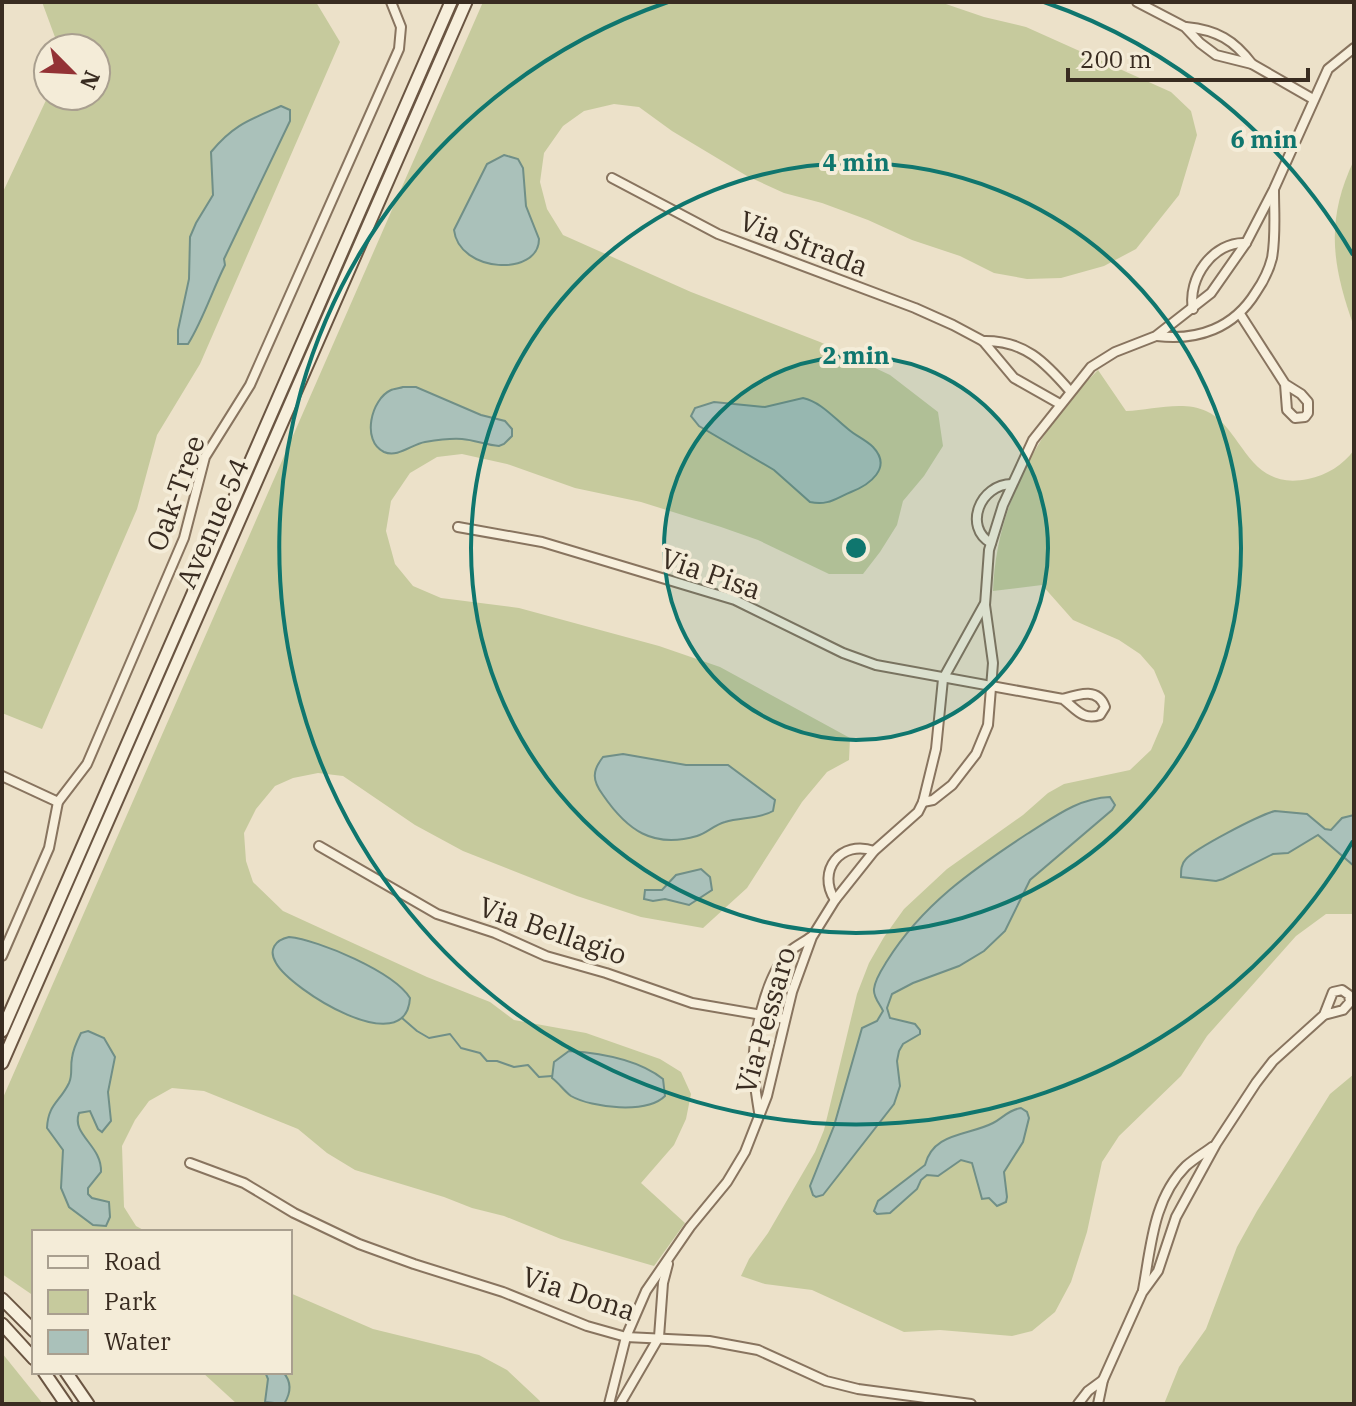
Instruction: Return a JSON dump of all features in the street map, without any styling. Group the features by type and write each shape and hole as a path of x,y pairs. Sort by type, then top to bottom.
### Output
{"street":[{"name":"Oak-Tree","path":"2,956 49,848 58,802 87,764 184,538 205,457 250,385 399,49 401,27 391,2"},
{"name":"Avenue 54","path":"2,1031 451,2"},
{"name":"Avenue 54","path":"2,1063 466,2"},
{"path":"1137,2 1185,27 1216,55 1252,64 1313,99"},
{"path":"1185,27 1205,28 1225,36 1239,47 1252,64"},
{"name":"Via Pessaro","path":"923,802 933,800 952,785 976,754 988,725 993,663 985,605 991,543 1012,484 1033,440 1091,367 1115,352 1156,336 1211,293 1246,243 1328,69 1354,48"},
{"name":"Via Strada","path":"612,178 718,234 915,308 983,341 1014,378 1060,404"},
{"name":"Via Pessaro","path":"1156,336 1179,339 1199,336 1220,328 1240,314 1262,283 1271,261 1275,234 1274,189"},
{"path":"1193,309 1191,297 1194,283 1204,265 1220,250 1236,242 1246,243"},
{"path":"1240,314 1285,384"},
{"name":"Via Strada","path":"983,341 1003,340 1025,349 1047,365 1070,391"},
{"path":"991,543 979,529 977,519 981,503 992,488 1012,484"},
{"name":"Via Pisa","path":"458,527 542,542 735,600 843,653 876,665 1063,699"},
{"name":"Via Pessaro","path":"609,1404 626,1337 646,1291 727,1182 745,1152 767,1096 785,1019 812,937 835,900 874,851 918,812 923,802 936,749 943,679 985,605"},
{"path":"1093,694 1103,701 1103,712 1095,717 1083,716 1063,699 1093,694"},
{"path":"2,776 58,802"},
{"name":"Via Bellagio","path":"319,846 437,914 495,933 546,956 692,1003 785,1019"},
{"path":"835,900 828,882 829,871 838,855 858,847 874,851"},
{"name":"Via Pessaro","path":"759,1115 753,1073 756,1037 767,990 776,970 790,952 812,937"},
{"path":"1098,1404 1103,1380 1142,1293 1158,1271 1185,1196 1256,1083 1273,1061 1324,1015"},
{"path":"1142,1293 1160,1207 1170,1186 1187,1166 1216,1144"},
{"name":"Via Dona","path":"190,1163 244,1183 294,1213 359,1244 503,1292 587,1326 626,1337 709,1341 758,1350 810,1376 858,1389 971,1404"},
{"name":"Via Pessaro","path":"620,1404 659,1337 663,1283 671,1254"},
{"path":"2,1299 32,1329"},
{"path":"2,1324 32,1357"},
{"path":"45,1374 66,1404"},
{"path":"67,1374 88,1404"},
{"path":"1078,1404 1088,1391 1103,1380"}],"green space":[{"path":"42,2 316,2 340,42 200,364 157,435 137,509 42,729 2,713 2,194 40,112 112,112 112,32 53,32"},
{"path":"483,2 940,2 1026,27 1171,92 1191,111 1197,135 1179,195 1136,249 1104,266 1061,278 1027,279 994,273 960,256 912,240 868,220 784,193 747,176 672,131 639,107 614,104 584,111 563,126 544,153 540,182 547,209 563,235 691,292 820,342 890,375 938,412 943,446 903,501 897,525 863,574 829,574 758,540 721,527 641,502 575,488 507,464 462,454 437,457 410,473 391,501 386,531 395,564 413,586 441,598 519,608 659,646 720,667 850,738 849,760 827,772 802,802 747,888 703,928 641,917 577,896 463,851 415,825 343,776 318,773 293,778 275,786 256,809 244,833 246,861 253,882 283,911 427,977 490,1002 514,1020 586,1033 660,1059 681,1072 691,1094 686,1119 674,1145 641,1183 685,1223 654,1266 561,1239 504,1216 355,1170 327,1153 298,1129 204,1091 172,1088 149,1101 122,1146 124,1207 136,1226 143,1230 32,1230 32,1295 2,1274 2,1100"},
{"path":"1354,160 1354,327 1337,263 1335,223"},
{"path":"1098,370 1126,411 1187,406 1206,411 1219,419 1248,456 1272,476 1288,480 1315,477 1340,465 1354,450 1354,914 1326,914 1296,936 1207,1036 1181,1076 1119,1136 1102,1162 1087,1232 1071,1282 1055,1312 1032,1331 1012,1336 940,1330 904,1332 812,1290 765,1284 741,1276 815,1152 824,1130 857,994 869,963 904,909 947,869 1023,815 1048,793 1064,784 1130,770 1151,750 1163,722 1165,696 1154,670 1140,654 1119,640 1073,620 1042,585 993,591 1002,529 1024,471 1057,417"},
{"path":"1354,1074 1354,1404 1164,1404 1179,1367 1206,1329 1237,1247 1257,1211 1330,1094"},
{"path":"292,1294 373,1329 479,1355 507,1370 540,1401 540,1404 237,1404 204,1374 292,1374"},
{"path":"2,1353 43,1404 2,1404"}],"water":[{"path":"281,106 290,110 290,121 224,259 225,265 198,325 188,344 178,344 189,279 190,237 213,195 211,152 234,129"},
{"path":"504,155 518,159 523,168 526,206 539,239 536,251 526,260 498,265 469,255 459,244 454,230 487,164"},
{"path":"403,387 416,387 481,415 505,421 512,429 512,436 499,446 449,439 420,443 394,453 384,452 373,439 371,420 384,395"},
{"path":"803,398 821,407 879,455 880,469 865,485 827,502 810,502 774,470 699,426 691,416 695,408 714,402 765,407"},
{"path":"623,754 686,765 728,765 775,800 773,811 725,822 697,836 681,839 667,840 642,834 622,818 597,785 595,771 603,757"},
{"path":"1110,797 1115,805 1112,810 1030,880 1005,931 984,951 959,966 892,994 887,1008 890,1018 915,1024 920,1030 920,1034 903,1044 899,1051 900,1086 894,1104 823,1195 813,1195 810,1186 834,1126 862,1028 877,1021 883,1011 875,995 876,982 901,941 950,890 1007,847 1066,810 1087,801"},
{"path":"1275,811 1307,814 1325,829 1331,830 1342,818 1354,815 1354,866 1318,835 1288,853 1273,854 1223,879 1181,877 1183,863 1192,854 1228,832"},
{"path":"701,869 710,877 712,890 689,905 665,899 644,899 645,890 662,890 676,875"},
{"path":"289,937 336,951 389,978 410,998 404,1016 389,1023 370,1022 347,1015 303,989 286,975 274,958 274,946"},
{"path":"88,1031 104,1038 115,1057 108,1092 111,1121 102,1132 90,1111 79,1113 78,1121 100,1163 101,1172 88,1188 88,1194 109,1202 110,1217 106,1226 93,1225 69,1207 61,1188 63,1150 47,1128 52,1108 70,1080 77,1042 81,1033"},
{"path":"569,1051 606,1056 643,1067 663,1079 665,1096 646,1105 619,1107 592,1104 571,1096 552,1078 554,1062"},
{"path":"1021,1108 1029,1118 1023,1142 1004,1172 1006,1202 997,1206 989,1198 982,1199 972,1163 961,1160 938,1176 927,1175 917,1189 890,1213 877,1214 874,1211 878,1201 925,1165 935,1146"},
{"path":"266,1374 286,1376 290,1388 284,1404 265,1402"}],"waterway":[{"path":"402,1018 429,1038 450,1034 461,1048 480,1053 487,1061 514,1067 528,1065 539,1077 552,1076"}]}
